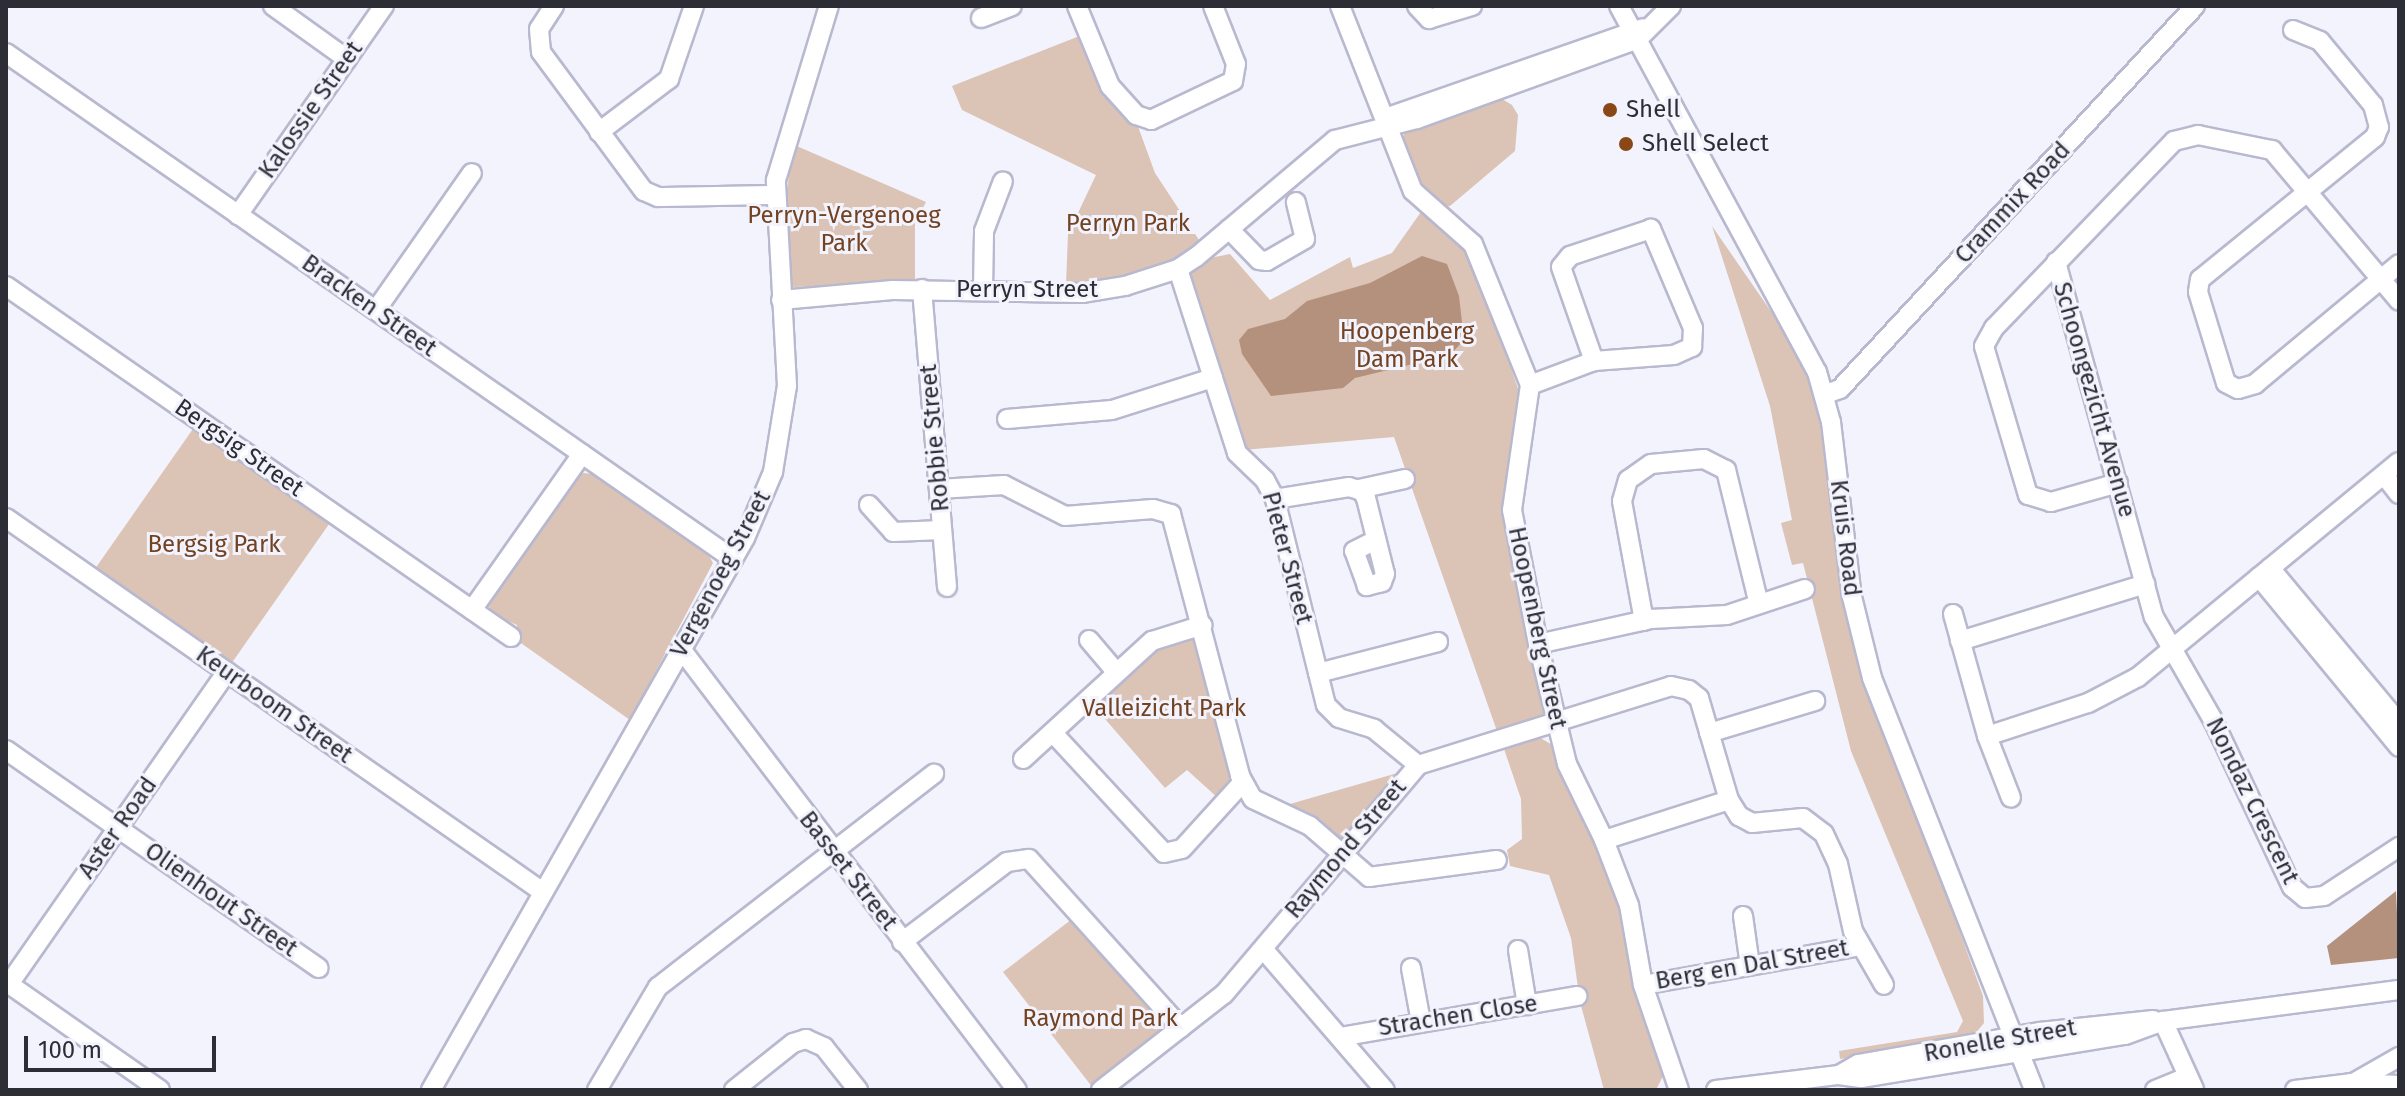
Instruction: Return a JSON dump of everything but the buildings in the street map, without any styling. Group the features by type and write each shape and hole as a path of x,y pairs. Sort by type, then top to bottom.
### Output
{"street":[{"path":"273,6 347,59"},
{"name":"Kalossie Street","path":"238,215 384,6"},
{"path":"554,6 539,29 538,47 599,132 652,196 775,195"},
{"path":"599,132 669,79 694,6"},
{"name":"Vergenoeg Street","path":"431,1090 733,559 765,494 784,429 787,386 775,195 786,135 829,6"},
{"path":"981,18 1012,6"},
{"path":"1077,6 1110,86 1136,115 1151,120 1233,81 1236,64 1213,6"},
{"path":"1340,6 1413,191 1473,244 1530,385 1594,361 1682,354 1692,347 1693,328 1651,229 1570,256 1561,267 1594,361"},
{"path":"1417,6 1424,18 1435,19 1472,6"},
{"name":"Kruis Road","path":"1619,6 1638,32 1826,394 1862,643 2014,1045 2034,1090"},
{"path":"1638,32 1671,6"},
{"name":"Crammix Road","path":"1826,394 1840,389 2195,6"},
{"path":"2293,30 2320,41 2380,119 2375,137 2200,279 2198,292 2226,383 2238,389 2255,384 2399,264"},
{"name":"Perryn Street","path":"781,300 922,289 1104,291 1178,269 1326,145 1638,32"},
{"name":"Bracken Street","path":"6,53 733,559"},
{"name":"Schoongezicht Avenue","path":"2173,647 2154,617 2056,262 2162,149 2184,137 2261,145 2279,156 2399,301"},
{"path":"376,310 472,173"},
{"path":"983,290 984,231 1003,181"},
{"path":"1229,229 1259,260 1267,261 1305,239 1296,202"},
{"path":"2056,262 1994,328 1984,346 1986,357 2028,495 2051,502 2118,483"},
{"name":"Pieter Street","path":"1178,269 1237,453 1265,480 1275,499 1318,673 1332,712 1374,729 1418,765"},
{"name":"Bergsig Street","path":"6,286 511,637"},
{"name":"Robbie Street","path":"922,289 947,587"},
{"path":"1007,419 1112,410 1213,378"},
{"name":"Hoopenberg Street","path":"1530,385 1512,510 1538,644 1555,723 1580,799 1604,840 1636,931 1643,985 1679,1090"},
{"path":"472,610 582,454"},
{"path":"1644,621 1622,501 1628,480 1651,464 1704,459 1726,470 1759,604"},
{"path":"1987,736 2124,686 2399,462"},
{"path":"2384,475 2399,494"},
{"path":"1275,499 1359,489 1405,479"},
{"path":"939,489 1004,485 1065,516 1166,511 1175,518 1242,783 1261,807 1310,826 1374,878 1497,860"},
{"path":"1359,489 1376,540"},
{"path":"869,505 889,531 942,530"},
{"name":"Keurboom Street","path":"6,518 543,892"},
{"path":"2265,572 2399,723"},
{"path":"2265,572 2399,747"},
{"path":"1960,641 2145,584"},
{"path":"1538,644 1644,621 1727,615 1805,589"},
{"path":"1953,614 1987,736 2011,798"},
{"path":"1023,759 1152,641 1203,625"},
{"path":"1089,640 1117,673"},
{"path":"1318,673 1438,642"},
{"name":"Nondaz Crescent","path":"2173,647 2298,894 2324,896 2399,847"},
{"name":"Basset Street","path":"681,649 1017,1090"},
{"name":"Aster Road","path":"8,983 227,672"},
{"name":"Raymond Street","path":"1101,1090 1224,994 1264,950 1339,852 1418,765 1671,686 1689,690 1699,698 1709,733"},
{"path":"1604,840 1729,800 1709,733 1815,701"},
{"path":"1053,733 1164,853 1182,849 1242,783"},
{"name":"Olienhout Street","path":"6,750 318,968"},
{"path":"597,1090 658,987 934,774"},
{"name":"Berg en Dal Street","path":"1729,800 1739,816 1752,823 1803,818 1818,826 1838,864 1860,946 1884,985"},
{"path":"902,942 1007,862 1029,859 1181,1028"},
{"path":"1743,916 1750,966"},
{"name":"Berg en Dal Street","path":"1643,985 1860,946"},
{"path":"1264,950 1385,1090"},
{"path":"1518,950 1527,1005"},
{"path":"1411,968 1421,1022"},
{"path":"8,983 160,1090"},
{"name":"Ronelle Street","path":"1716,1090 1840,1082 2014,1045 2125,1035 2163,1021 2399,990"},
{"name":"Strachen Close","path":"1340,1037 1577,996"},
{"path":"2155,1090 2195,1086 2163,1021"},
{"path":"734,1090 793,1043 806,1039 824,1047 858,1090"},
{"path":"2347,1087 2399,1057"},
{"path":"2295,1090 2399,1085"}],"green space":[{"name":"Perryn Park","path":"1082,35 1136,121 1155,173 1201,243 1154,269 1102,283 1066,285 1068,234 1096,175 962,110 952,86"},
{"path":"1497,96 1512,105 1518,115 1515,151 1450,206 1441,208 1425,199 1402,142 1405,130"},
{"name":"Perryn-Vergenoeg Park","path":"792,144 926,202 915,223 915,283 793,287 784,223"},
{"name":"Hoopenberg Dam Park","path":"1421,212 1458,237 1471,254 1522,400 1509,487 1545,712 1540,720 1498,734 1394,437 1243,450 1190,281 1192,270 1205,259 1230,254 1270,300 1350,257 1353,268 1392,253"},
{"path":"1712,226 1790,339 1811,382 1821,413 1842,571 1909,792 1983,996 1984,1023 1970,1040 1840,1059 1839,1051 1957,1032 1963,1021 1851,751 1803,563 1792,565 1781,523 1792,520 1770,406"},
{"name":"Bergsig Park","path":"195,426 331,521 230,665 94,570"},
{"path":"583,473 594,474 707,552 713,563 630,720 518,641 517,625 492,614 489,606 575,477"},
{"name":"Valleizicht Park","path":"1192,637 1234,779 1218,798 1187,770 1165,788 1092,704 1155,647"},
{"path":"1537,736 1554,746 1570,795 1598,840 1629,924 1665,1072 1656,1090 1604,1090 1580,1002 1571,938 1549,875 1510,866 1507,850 1522,839 1521,799 1503,746"},
{"path":"1401,772 1344,837 1334,837 1283,806"},
{"name":"Raymond Park","path":"1076,916 1166,1024 1165,1031 1093,1088 1003,972"}],"shaded area":[{"path":"1422,256 1447,264 1459,296 1464,340 1450,355 1355,378 1343,388 1271,396 1242,354 1239,340 1248,329 1285,319 1307,301 1370,283"},
{"path":"2396,891 2399,958 2331,965 2327,946"}],"place":[{"name":"Shell","path":"1610,110"},
{"name":"Shell Select","path":"1626,144"}]}
